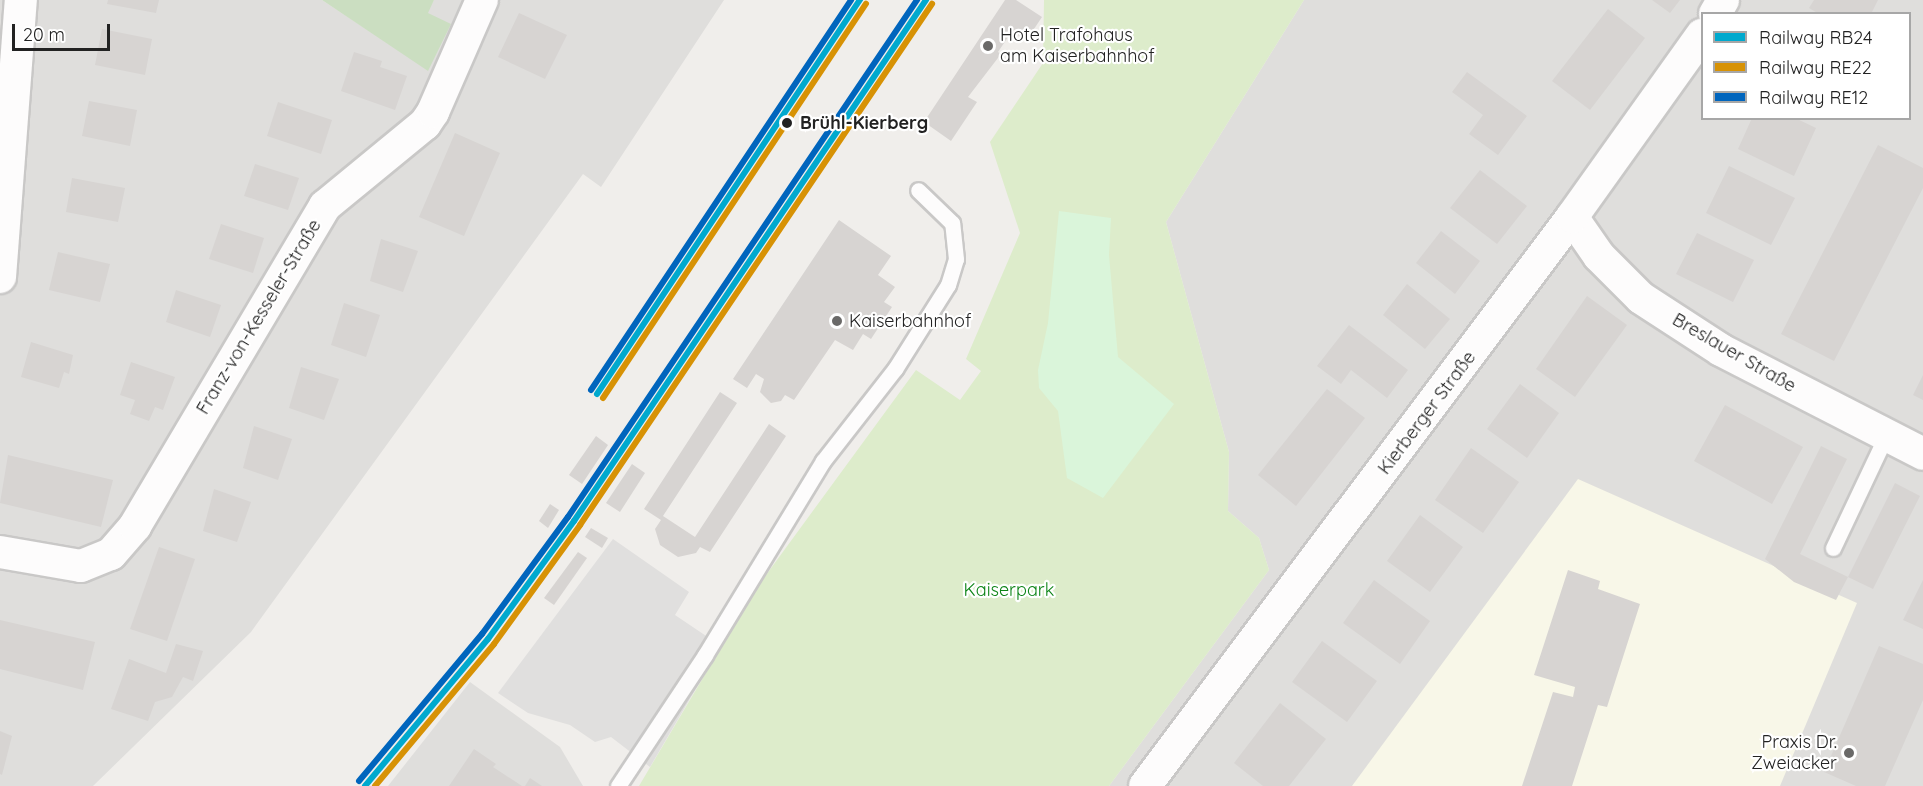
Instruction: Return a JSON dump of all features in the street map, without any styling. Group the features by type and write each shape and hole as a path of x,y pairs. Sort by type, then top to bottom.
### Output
{"street":[{"path":"0,277 21,0"},
{"name":"Franz-von-Kesseler-Straße","path":"0,552 81,566 111,554 135,526 325,206 424,124 434,112 482,0"},
{"name":"Kierberger Straße","path":"1145,786 1572,217 1701,36"},
{"name":"Breslauer Straße","path":"1572,217 1599,256 1641,298 1720,350 1923,454"}],"lane":[{"path":"618,786 705,655 823,461 895,369 948,285 956,259 952,223 918,190"},
{"path":"1833,548 1886,435"}],"shaded area":[{"path":"0,0 322,0 428,70 427,13 434,0 724,0 601,187 583,174 251,632 93,786 0,786"},
{"path":"1304,0 1923,0 1923,786 1109,786 1269,570 1259,538 1228,511 1229,452 1166,222"},
{"path":"1578,479 1857,603 1780,786 1352,786"},
{"path":"613,539 689,592 675,615 721,646 650,767 611,737 595,742 570,725 528,713 498,693"},
{"path":"470,682 560,747 583,786 388,786"}],"green space":[{"path":"322,0 434,0 428,13 451,24 428,71"},
{"name":"Kaiserpark","path":"1044,0 1304,0 1166,222 1229,452 1228,511 1259,538 1269,570 1109,786 639,786 755,590 916,370 960,400 981,371 966,359 1020,233 990,142 1043,63"},
{"path":"1059,211 1111,218 1109,255 1118,357 1174,404 1103,498 1067,478 1058,411 1039,388 1038,370 1048,323"}],"building":[{"path":"108,0 159,0 156,13 107,4"},
{"name":"Hotel Trafohaus am Kaiserbahnhof","path":"1005,0 1016,0 1042,17 1026,41 1012,31 998,52 1001,54 968,97 977,102 951,141 924,122"},
{"path":"1652,0 1680,0 1670,13"},
{"path":"1814,0 1878,0 1872,12 1816,12 1809,8"},
{"path":"1608,9 1645,38 1590,110 1552,81"},
{"path":"519,13 567,35 545,79 498,57"},
{"path":"102,29 152,39 145,75 95,65"},
{"path":"354,52 382,61 380,67 407,76 395,110 341,91"},
{"path":"1467,72 1527,116 1498,155 1469,134 1483,115 1452,92"},
{"path":"89,101 137,110 130,146 82,136"},
{"path":"278,102 332,120 321,154 267,136"},
{"path":"1751,120 1799,120 1816,128 1794,176 1738,149"},
{"path":"455,133 500,153 464,236 419,217"},
{"path":"1878,145 1923,168 1923,188 1834,361 1781,334"},
{"path":"255,164 299,178 288,210 244,196"},
{"path":"1729,166 1795,198 1771,245 1706,213"},
{"path":"1480,170 1527,206 1497,244 1450,208"},
{"path":"72,178 125,188 118,222 66,212"},
{"name":"Kaiserbahnhof","path":"839,220 891,256 878,275 895,287 884,302 892,307 871,339 863,334 853,350 835,340 794,400 785,395 781,401 771,403 760,392 764,379 756,374 747,388 733,379"},
{"path":"221,224 264,238 253,273 209,259"},
{"path":"1441,231 1480,261 1455,294 1416,263"},
{"path":"1697,233 1754,260 1733,302 1676,274"},
{"path":"381,239 418,251 403,292 370,281"},
{"path":"58,252 110,264 100,302 49,290"},
{"path":"1407,284 1450,319 1425,349 1383,315"},
{"path":"176,290 221,305 210,337 166,322"},
{"path":"1587,296 1627,325 1575,397 1536,369"},
{"path":"344,303 380,315 366,357 331,345"},
{"path":"1349,325 1408,370 1387,398 1351,370 1341,384 1317,366"},
{"path":"31,342 73,355 69,374 64,372 59,388 21,377"},
{"path":"131,362 175,377 163,410 155,407 149,421 130,414 135,400 120,395"},
{"path":"301,367 339,379 324,420 289,408"},
{"path":"1923,375 1923,400 1913,395"},
{"path":"1520,384 1559,413 1527,458 1487,429"},
{"path":"1327,389 1365,418 1296,506 1258,475"},
{"path":"720,392 737,403 663,516 695,537 769,424 786,436 710,552 700,547 696,553 678,557 660,545 655,529 661,520 644,509"},
{"path":"1725,405 1803,447 1772,504 1694,461"},
{"path":"254,426 292,439 278,480 243,468"},
{"path":"596,436 608,445 582,484 569,475"},
{"path":"1821,446 1847,459 1800,554 1848,577 1836,600 1794,582 1765,559"},
{"path":"1471,448 1519,482 1483,533 1435,500"},
{"path":"8,455 113,480 101,527 0,503"},
{"path":"632,464 645,473 620,512 606,503"},
{"path":"1895,483 1920,496 1873,589 1848,577"},
{"path":"214,489 251,502 237,542 203,531"},
{"path":"550,504 559,510 548,528 539,521"},
{"path":"1420,515 1463,547 1430,592 1387,561"},
{"path":"591,528 608,538 602,548 585,537"},
{"path":"159,547 195,559 167,641 130,629"},
{"path":"578,552 587,558 554,605 544,598"},
{"path":"1568,570 1600,581 1598,589 1640,604 1607,707 1598,705 1572,786 1522,786 1553,692 1573,697 1575,687 1534,675"},
{"path":"1374,580 1430,621 1400,664 1343,623"},
{"path":"1923,580 1923,629 1903,620"},
{"path":"0,620 95,642 83,690 0,669"},
{"path":"1322,641 1377,681 1347,722 1292,682"},
{"path":"176,644 203,651 193,681 183,677 172,697 155,702 148,721 111,709 129,659 166,673"},
{"path":"1879,646 1923,664 1923,700 1885,786 1856,786 1824,772"},
{"path":"1280,703 1326,739 1289,786 1263,786 1234,763"},
{"path":"0,731 12,736 2,775 0,774"},
{"path":"474,749 496,764 493,767 522,786 449,786"},
{"path":"530,778 542,786 525,786"}],"rail line":[{"name":"RE12","path":"591,390 851,0"},
{"name":"RB24","path":"597,394 860,0"},
{"name":"RE12","path":"359,781 482,634 568,517 917,0"},
{"name":"RB24","path":"365,786 488,639 574,521 926,0"},
{"name":"RE22","path":"603,398 866,4"},
{"name":"RE22","path":"375,786 494,644 580,525 932,4"}],"place":[{"name":"Hotel Trafohaus am Kaiserbahnhof","path":"988,46"},
{"name":"Brühl-Kierberg","path":"787,123"},
{"name":"Kaiserbahnhof","path":"837,321"},
{"name":"Praxis Dr. Zweiacker","path":"1849,753"}]}
